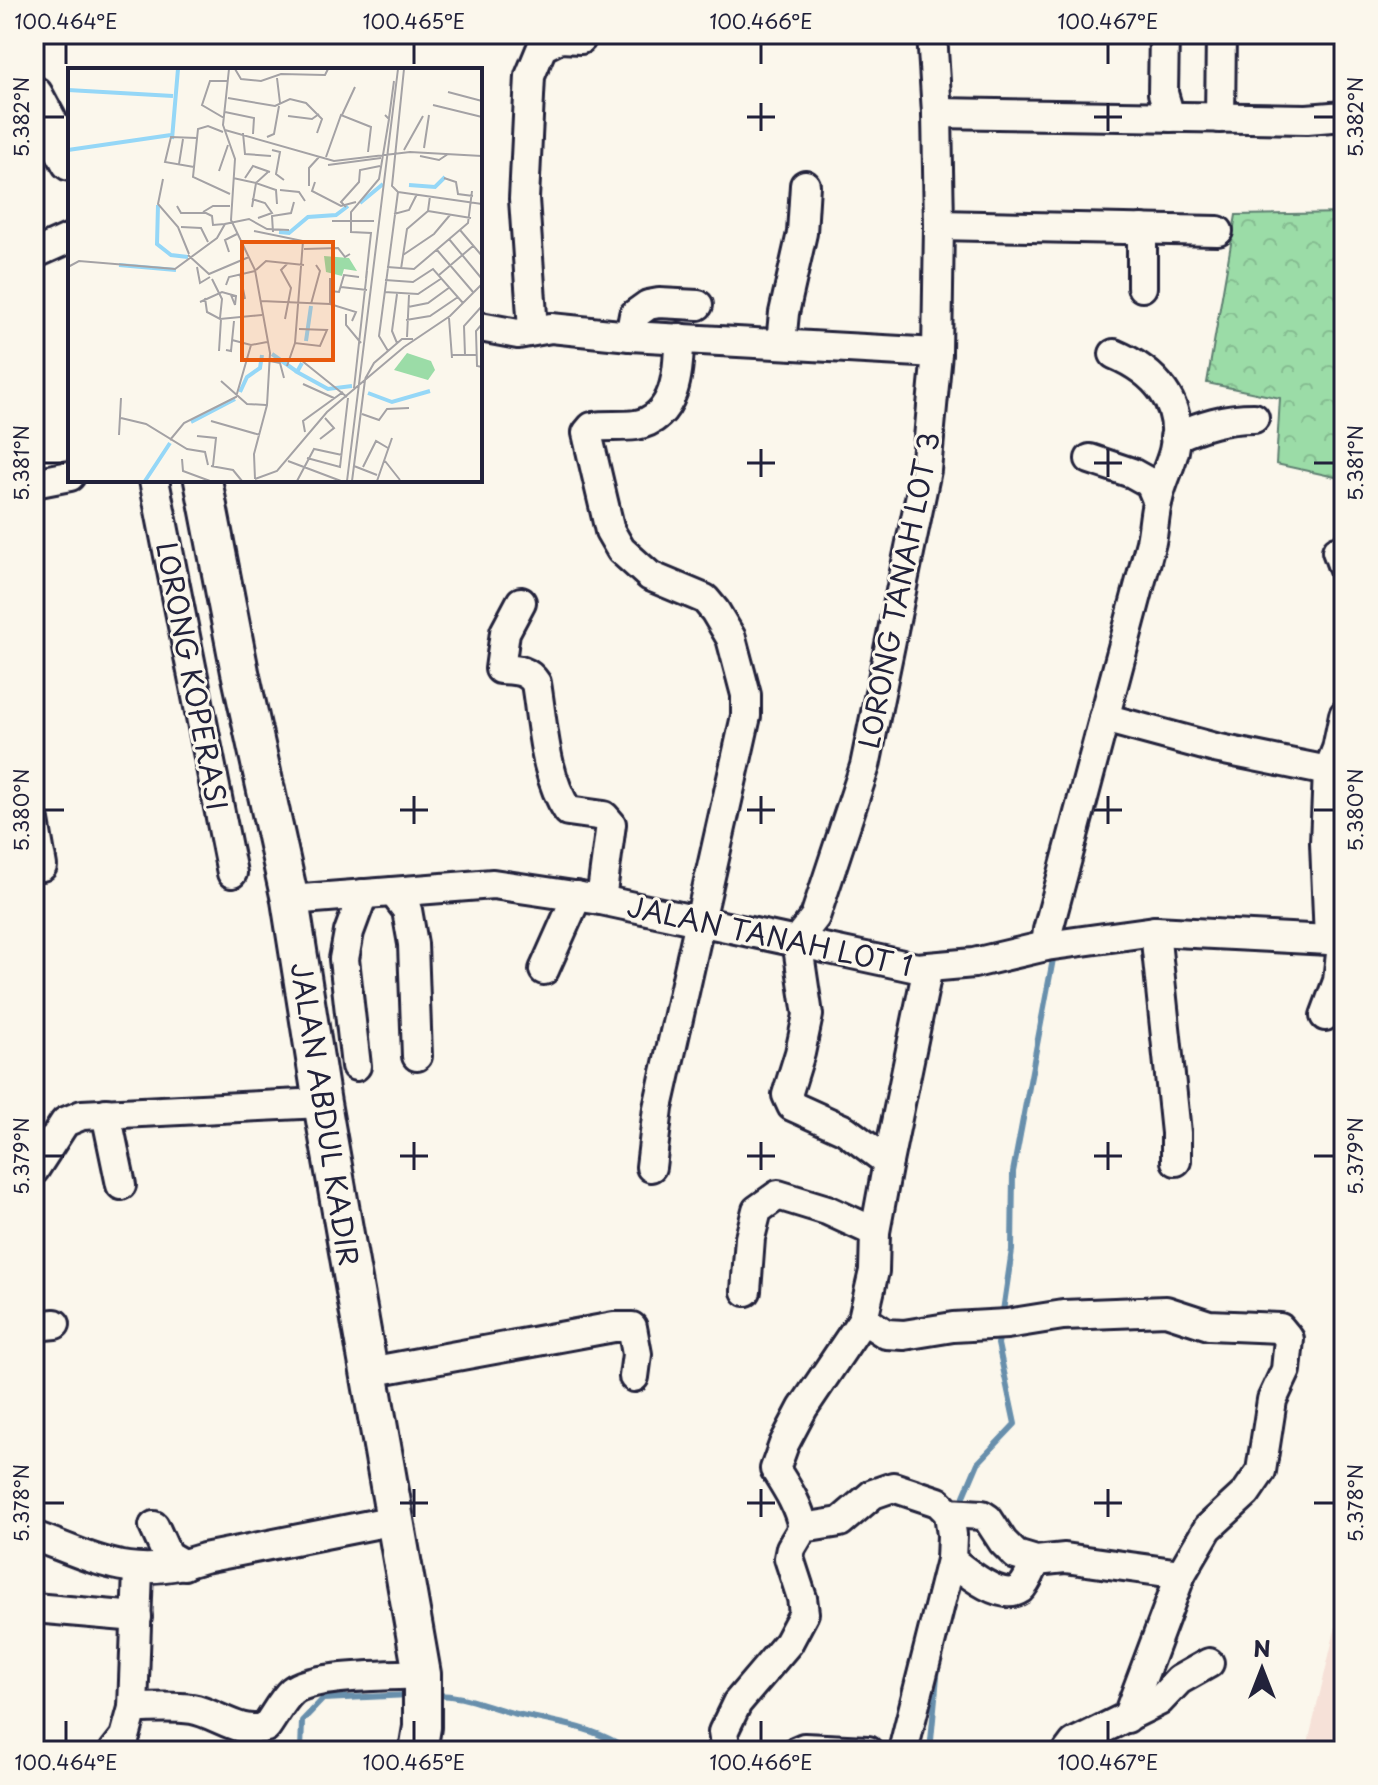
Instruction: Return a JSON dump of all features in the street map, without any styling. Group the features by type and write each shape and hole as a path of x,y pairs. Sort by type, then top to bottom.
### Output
{"main road":[{"path":"34,95 68,158"},
{"name":"JALAN ABDUL KADIR","path":"203,482 237,657 290,900 395,1520 423,1688 418,1751"}],"street":[{"name":"LORONG TANAH LOT 3","path":"797,940 815,917 865,766 926,470 937,353 939,225 932,34"},
{"path":"1164,34 1163,93 1170,117"},
{"path":"1220,118 1221,34"},
{"path":"533,330 524,199 530,76 542,47 560,38 581,39"},
{"path":"937,113 1307,119 1344,116"},
{"path":"781,343 784,313 802,233 805,185"},
{"path":"939,225 1218,231"},
{"path":"1142,229 1142,287"},
{"path":"34,254 68,239"},
{"path":"630,336 634,315 648,305 698,305"},
{"path":"482,327 518,334 551,328 630,336 937,353"},
{"path":"651,1167 658,1108 746,716 746,695 731,638 705,599 650,576 621,550 610,531 587,433 592,427 634,425 653,420 669,401 678,375 679,338"},
{"path":"1046,946 1151,542 1157,500 1174,449 1176,421 1155,378 1114,354"},
{"path":"1175,437 1203,424 1230,418 1254,418"},
{"path":"1090,459 1132,473 1150,483 1157,500"},
{"path":"34,483 68,476"},
{"name":"LORONG KOPERASI","path":"154,482 232,873"},
{"path":"521,602 505,632 500,669 523,671 531,675 536,683 552,777 568,811 604,816 611,824 589,898 544,970"},
{"path":"1325,1016 1338,981 1339,943 1325,843 1344,715"},
{"path":"1104,718 1215,748 1336,756"},
{"path":"34,821 42,866"},
{"name":"JALAN TANAH LOT 1","path":"290,900 493,884 589,898 917,968 974,963 1046,946 1155,931 1339,943"},
{"path":"393,892 407,910 413,944 417,1056"},
{"path":"356,1066 344,959 349,932 363,894"},
{"path":"1155,931 1176,1133 1176,1161"},
{"path":"797,940 808,1015 787,1095 789,1102 845,1130 888,1162"},
{"path":"726,1751 723,1732 737,1703 788,1643 804,1613 789,1558 791,1548 803,1528 790,1492 775,1469 803,1408 863,1319 874,1271 875,1232 928,967"},
{"path":"34,1170 65,1122 82,1115 322,1103"},
{"path":"106,1113 121,1185"},
{"path":"746,1291 750,1238 757,1210 778,1195 827,1210 875,1232"},
{"path":"863,1319 879,1332 904,1335 1063,1315 1166,1311 1209,1325 1280,1328 1289,1339 1286,1370 1272,1400 1261,1471 1246,1493 1208,1528 1181,1574 1127,1718"},
{"path":"369,1372 614,1327 632,1327 637,1354 634,1377"},
{"path":"803,1528 840,1522 873,1494 893,1487 938,1502 949,1513 951,1560 903,1751"},
{"path":"949,1513 982,1515 1016,1555 1036,1561 1065,1558 1181,1574"},
{"path":"34,1536 97,1562 138,1570 184,1565 204,1558 395,1520"},
{"path":"154,1526 167,1555 184,1565"},
{"path":"951,1560 983,1583 1009,1592 1023,1586 1036,1561"},
{"path":"114,1751 125,1737 133,1708 138,1570"},
{"path":"34,1608 120,1613 137,1617"},
{"path":"1068,1751 1074,1743 1159,1701 1179,1680 1209,1663"},
{"path":"133,1708 193,1709 243,1728 260,1729 266,1727 291,1692 303,1684 320,1680 423,1688"},
{"path":"797,1751 804,1748 868,1751"}],"shaded area":[{"path":"1344,1593 1344,1751 1306,1751"}],"green space":[{"path":"1344,213 1344,479 1276,464 1280,398 1207,383 1236,215"}],"waterway":[{"path":"1002,1318 1012,1250 1013,1172 1054,954"},
{"path":"964,1496 978,1463 1015,1424 998,1344 1000,1333"},
{"path":"930,1751 938,1666"},
{"path":"301,1751 302,1721 323,1699 410,1695"},
{"path":"433,1695 465,1699 580,1728 617,1743 619,1751"}]}
